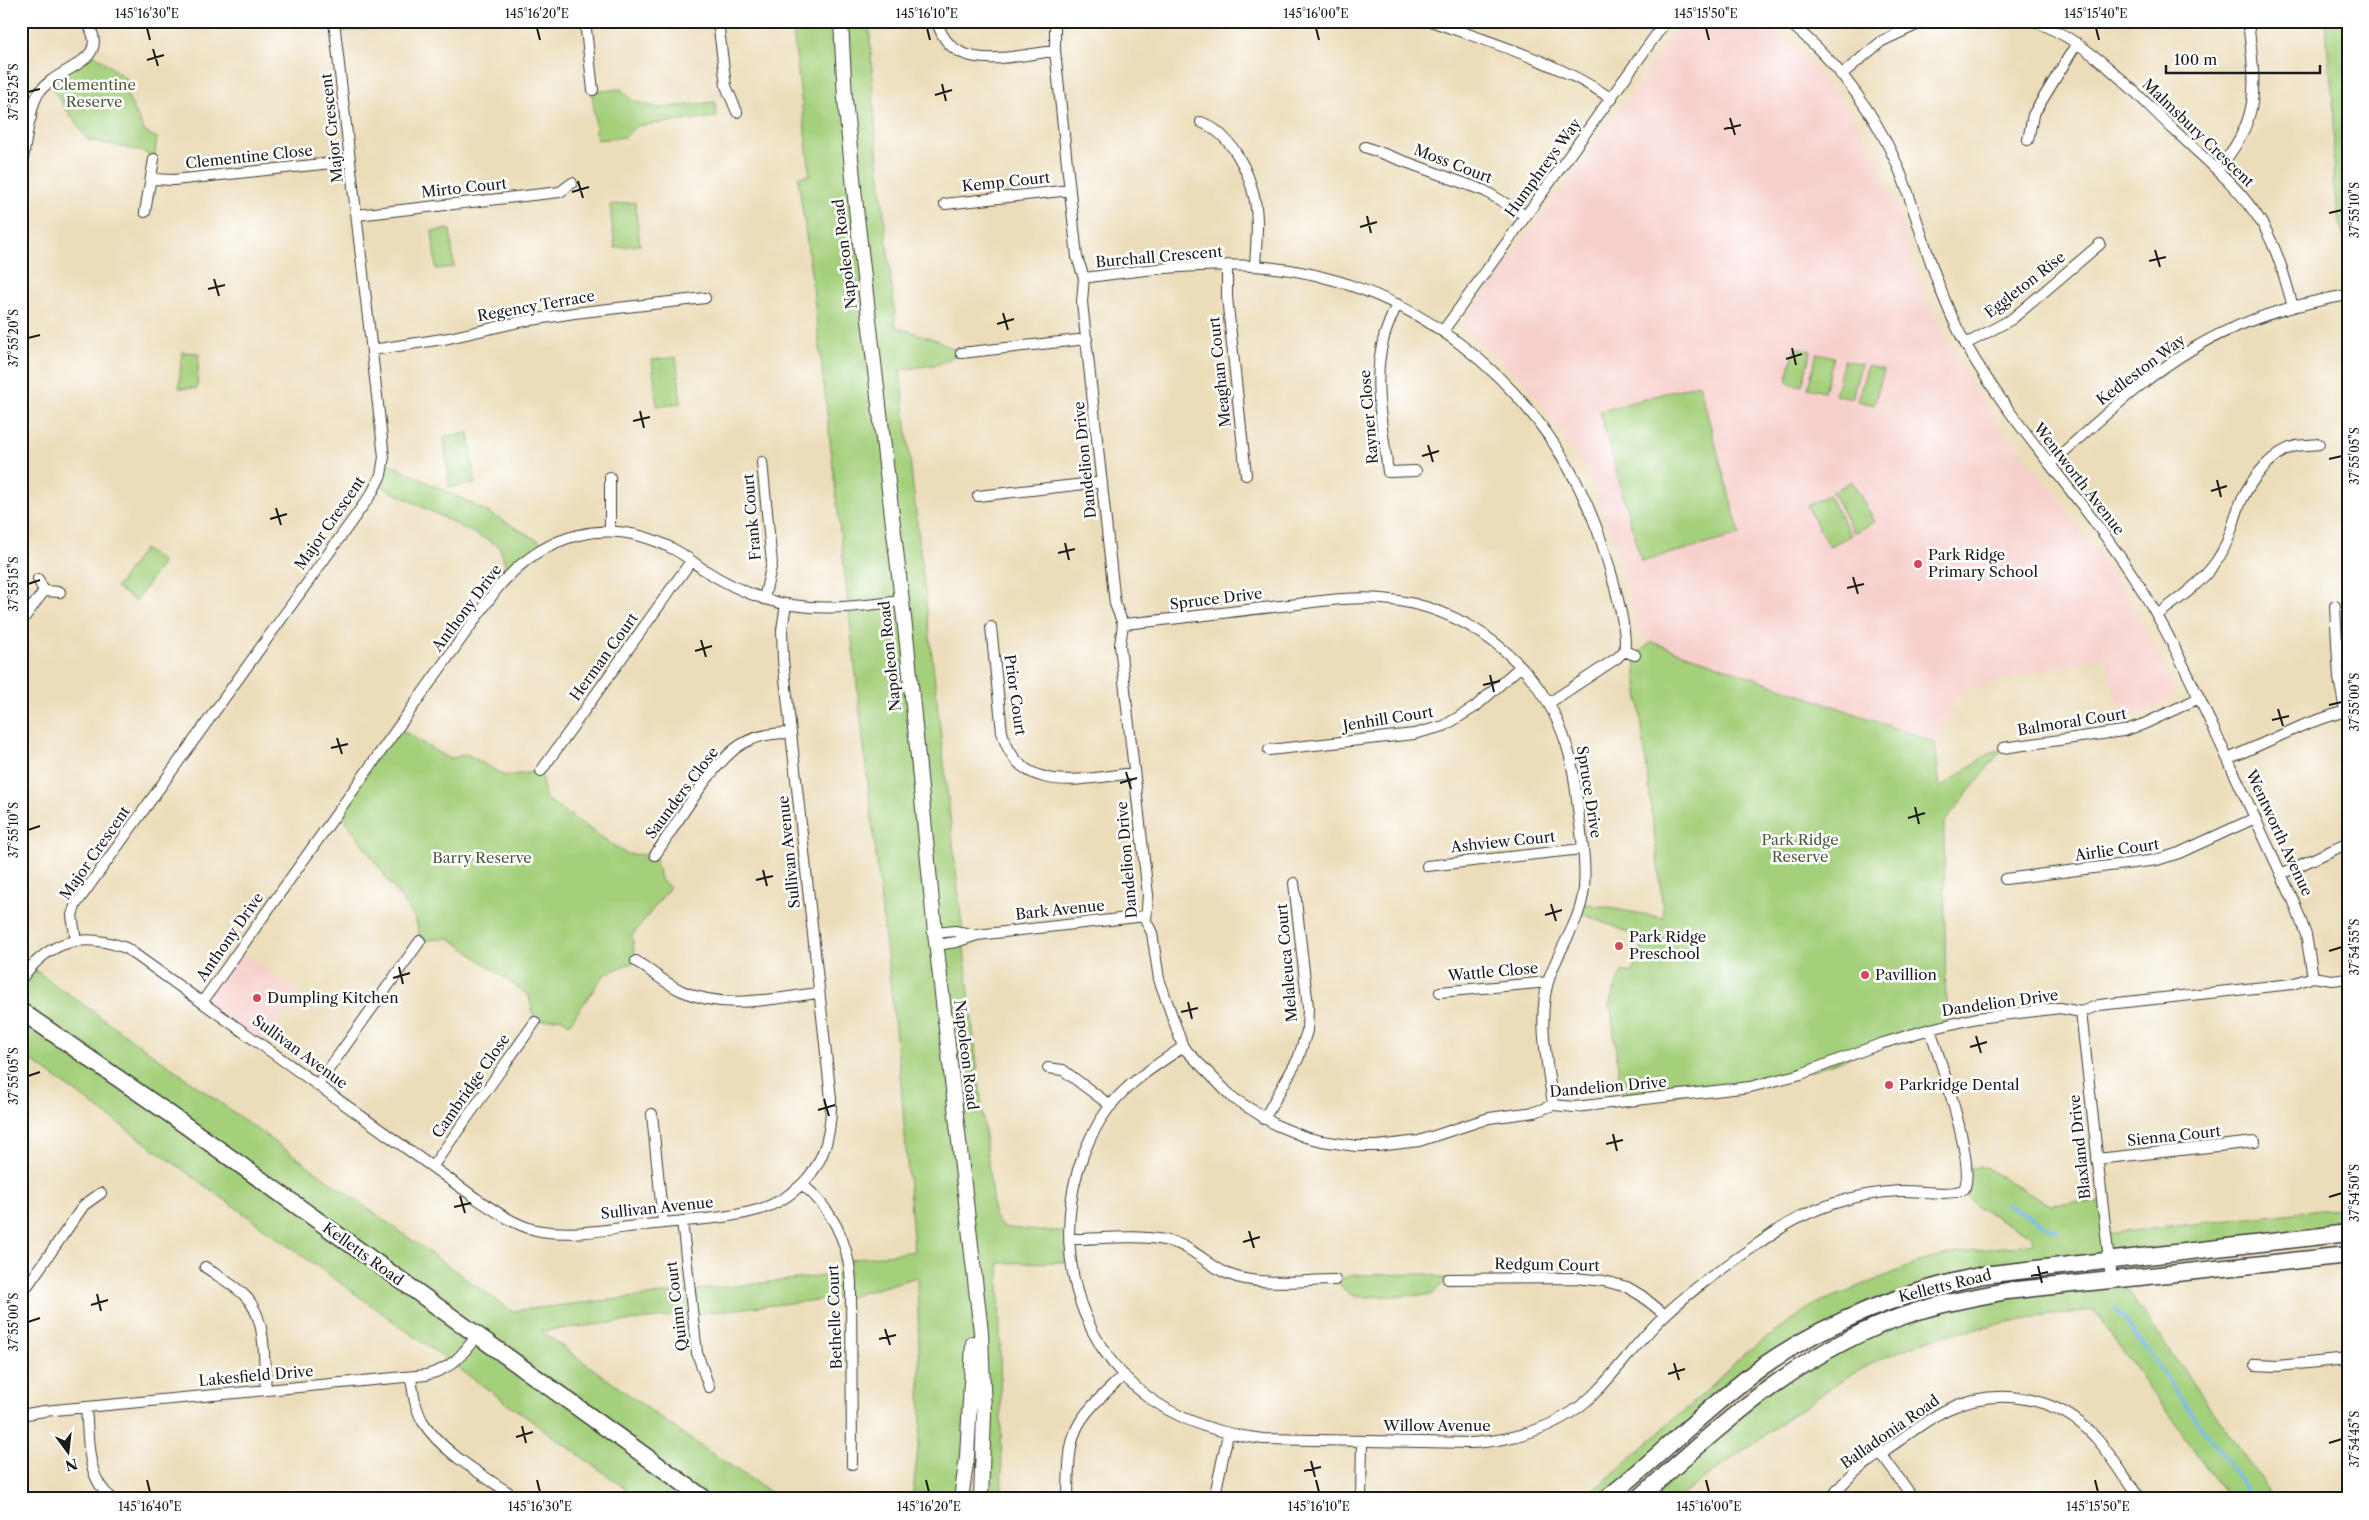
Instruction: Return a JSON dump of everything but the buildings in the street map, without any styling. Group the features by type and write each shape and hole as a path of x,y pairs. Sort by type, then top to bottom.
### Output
{"main road":[{"name":"Napoleon Road","path":"841,21 849,142 900,601 907,644 936,939 981,1332 984,1381 981,1499"},
{"name":"Kelletts Road","path":"21,1010 704,1499"},
{"name":"Kelletts Road","path":"1606,1499 1748,1378 1792,1347 1845,1318 1900,1296 1943,1283 1983,1275 2108,1259 2348,1233"},
{"name":"Kelletts Road","path":"1638,1499 1756,1397 1797,1367 1847,1339 1914,1312 1959,1300 2007,1291 2348,1255"},
{"name":"Napoleon Road","path":"961,1499 969,1428 975,1287"}],"street":[{"path":"21,172 26,117 37,95 88,56 94,48 95,35 86,21"},
{"name":"Major Crescent","path":"76,941 72,915 76,904 377,484 383,469 384,457 334,21"},
{"path":"585,21 593,90"},
{"path":"718,21 726,86 737,112"},
{"path":"936,21 942,36 950,47 970,57 985,58 1055,51"},
{"name":"Dandelion Drive","path":"1055,21 1055,51 1077,257 1084,278 1081,295 1115,604 1123,624 1120,645 1148,895 1146,916 1152,933 1163,994 1183,1047 1221,1088 1247,1108 1287,1130 1322,1141 1356,1146 1377,1146 1419,1141 1489,1118 1535,1112 1552,1105 1575,1107 1750,1087 1820,1068 1880,1044 1930,1029 1977,1018 2060,1008 2080,1012 2099,1004 2292,984 2313,977 2332,980 2348,978"},
{"path":"1431,21 1556,67 1587,82 1612,98"},
{"name":"Humphreys Way","path":"1443,331 1666,21"},
{"name":"Wentworth Avenue","path":"1787,21 1810,41 1840,75 1872,117 1897,166 1943,297 1966,344 2006,410 2103,532 2157,615 2228,759 2303,925 2313,977"},
{"path":"1840,75 1882,40 1925,21"},
{"name":"Malmsbury Crescent","path":"2034,21 2053,24 2116,75 2217,170 2248,204 2263,225 2279,257 2293,306"},
{"path":"2217,170 2240,141 2252,107 2254,73 2248,21"},
{"path":"2028,140 2033,115 2077,43"},
{"path":"1201,122 1220,133 1229,142 1248,178 1257,214 1255,266"},
{"name":"Moss Court","path":"1365,148 1485,191 1526,216"},
{"path":"145,212 154,159"},
{"name":"Clementine Close","path":"151,179 174,180 350,161"},
{"name":"Mirto Court","path":"356,215 560,192 572,183"},
{"name":"Kemp Court","path":"945,204 1070,190"},
{"name":"Eggleton Rise","path":"1966,344 2012,319 2100,244"},
{"name":"Meaghan Court","path":"1227,266 1227,297 1246,475"},
{"name":"Burchall Crescent","path":"1084,278 1167,268 1255,266 1320,276 1358,288 1397,304 1443,331 1502,378 1533,414 1568,465 1588,507 1603,547 1625,635 1624,651"},
{"name":"Kedleston Way","path":"2050,464 2158,373 2193,348 2235,326 2293,306 2348,295"},
{"name":"Regency Terrace","path":"372,350 442,340 564,314 705,298"},
{"name":"Rayner Close","path":"1397,304 1383,340 1378,366 1379,394 1388,472 1416,471"},
{"path":"961,352 1087,339"},
{"path":"2157,615 2191,590 2216,562 2229,538 2243,497 2258,475 2277,456 2296,446 2319,444"},
{"name":"Frank Court","path":"762,462 772,563 764,599"},
{"path":"610,478 610,531"},
{"path":"978,496 1102,482"},
{"name":"Anthony Drive","path":"203,1002 485,606 509,575 532,555 556,542 577,535 610,531 655,540 677,551 729,585 764,599 786,604 836,608 900,601"},
{"name":"Herman Court","path":"541,771 692,561"},
{"path":"38,579 44,591"},
{"path":"44,591 60,592"},
{"path":"21,622 44,591"},
{"name":"Spruce Drive","path":"1123,624 1328,601 1383,599 1410,603 1453,617 1488,637 1521,666 1549,703 1570,754 1585,877 1580,911 1548,982 1544,1022 1552,1105"},
{"name":"Sullivan Avenue","path":"21,980 39,958 57,946 95,939 126,948 504,1217 532,1229 567,1233 682,1221 759,1210 779,1202 802,1184 821,1156 832,1119 782,644 786,604"},
{"path":"2228,759 2306,724 2346,710 2339,678 2334,606"},
{"name":"Prior Court","path":"991,627 1002,732 1008,748 1017,761 1030,772 1055,780 1134,773"},
{"path":"1549,703 1610,663 1624,651 1635,655"},
{"name":"Jenhill Court","path":"1269,750 1414,734 1444,726 1475,707 1521,666"},
{"name":"Balmoral Court","path":"2003,748 2116,732 2144,724 2199,698"},
{"name":"Saunders Close","path":"654,854 724,758 754,738 774,733 790,732"},
{"name":"Airlie Court","path":"2005,879 2157,860 2179,853 2255,818"},
{"path":"2281,874 2348,843"},
{"name":"Ashview Court","path":"1426,866 1582,848"},
{"name":"Melaleuca Court","path":"1264,1119 1298,1059 1307,1031 1308,1007 1294,883"},
{"name":"Bark Avenue","path":"936,939 956,942 977,935 1146,916"},
{"path":"318,1084 420,941"},
{"path":"636,961 682,991 713,1000 743,1002 819,993"},
{"name":"Wattle Close","path":"1440,992 1548,982"},
{"name":"Blaxland Drive","path":"2080,1012 2111,1280"},
{"name":"Cambridge Close","path":"432,1167 534,1022"},
{"name":"Willow Avenue","path":"1183,1047 1145,1073 1110,1106 1095,1132 1079,1167 1072,1194 1070,1239 1072,1268 1079,1298 1094,1333 1124,1375 1150,1397 1174,1412 1199,1424 1228,1434 1263,1439 1485,1442 1512,1438 1538,1430 1567,1415 1597,1392 1665,1315 1773,1233 1810,1213 1840,1202 1882,1192 1908,1190 1956,1192 1964,1189 1967,1180 1960,1128 1930,1029"},
{"path":"1048,1068 1063,1070 1110,1106"},
{"path":"652,1114 663,1223"},
{"name":"Sienna Court","path":"2096,1160 2255,1142"},
{"name":"Bethelle Court","path":"802,1184 817,1198 833,1219 842,1236 849,1258 852,1283 852,1464"},
{"path":"21,1295 84,1205 101,1193"},
{"name":"Quinn Court","path":"682,1221 697,1353 709,1387"},
{"path":"1070,1239 1158,1239 1184,1246 1228,1274 1240,1278 1266,1281 1334,1280"},
{"path":"205,1267 242,1293 253,1305 259,1322 266,1390"},
{"name":"Redgum Court","path":"1448,1279 1574,1278 1604,1281 1627,1288 1642,1296 1665,1315"},
{"name":"Lakesfield Drive","path":"21,1415 86,1407 411,1378 439,1372 454,1364 477,1336"},
{"path":"2255,1365 2277,1366 2348,1359"},
{"path":"1068,1499 1069,1455 1074,1430 1088,1409 1124,1375"},
{"path":"411,1378 419,1412 433,1435 445,1447 518,1499"},
{"name":"Balladonia Road","path":"1831,1499 1845,1481 1932,1418 1961,1403 1989,1397 2016,1397 2054,1408 2084,1427 2102,1445 2139,1499"},
{"path":"86,1407 93,1470 101,1487 113,1499"},
{"path":"1214,1499 1228,1434"},
{"path":"1361,1499 1362,1441"},
{"path":"1881,1454 1914,1499"}],"shaded area":[{"path":"1681,21 1762,21 1801,54 1836,93 1853,116 1876,157 1897,209 1920,284 1965,374 2000,427 2053,491 2113,574 2154,644 2175,692 2173,698 2121,720 2106,656 1971,688 1957,698 1935,742 1652,642 1638,630 1618,550 1588,474 1539,401 1520,378 1464,330 1463,323 1657,59"},
{"path":"239,950 298,992 262,1044 203,1002"}],"green space":[{"path":"334,21 438,21 336,32"},
{"path":"792,21 869,21 876,140 896,327 937,340 961,353 939,364 900,370 963,933 935,933 937,944 963,940 994,1216 1002,1227 1037,1231 1069,1231 1071,1262 999,1263 1002,1499 981,1499 975,1292 973,1365 961,1499 912,1499 921,1423 917,1277 852,1296 541,1331 687,1437 781,1499 640,1499 21,1053 21,960 511,1311 850,1273 849,1260 914,1251 900,1073 813,287 798,177 810,175"},
{"path":"2325,21 2348,21 2348,261 2333,187 2334,112"},
{"name":"Clementine Reserve","path":"91,52 128,80 125,91 145,132 157,138 154,159 142,151 88,140 48,83"},
{"path":"621,89 633,101 659,108 715,102 717,117 636,126 625,137 597,140 592,92"},
{"path":"635,202 640,245 615,248 610,205"},
{"path":"450,229 454,267 436,269 432,231"},
{"path":"1795,347 1811,351 1802,386 1786,382"},
{"path":"182,352 199,353 197,389 179,388"},
{"path":"1817,353 1834,357 1824,392 1808,388"},
{"path":"676,357 681,403 657,406 652,360"},
{"path":"1844,360 1861,364 1852,399 1835,395"},
{"path":"1867,366 1884,370 1874,405 1858,401"},
{"path":"1699,384 1740,535 1641,561 1600,411"},
{"path":"469,433 475,484 449,487 444,436"},
{"path":"384,461 484,510 548,546 509,575 499,546 377,484"},
{"path":"1852,481 1875,522 1854,533 1832,492"},
{"path":"1828,495 1851,535 1829,547 1807,506"},
{"path":"144,549 163,562 136,601 116,588"},
{"name":"Park Ridge Reserve","path":"1652,642 1935,742 1940,788 1982,758 2003,748 1944,823 1946,1025 1801,1074 1622,1102 1611,1008 1608,1007 1622,971 1631,973 1646,939 1579,913 1582,903 1664,918 1635,655"},
{"name":"Barry Reserve","path":"398,728 449,759 467,754 505,776 541,771 545,798 626,854 655,855 660,879 670,887 632,936 636,961 605,974 569,1024 560,1018 535,1022 529,996 450,938 420,941 416,920 339,811"},
{"path":"1985,1167 2050,1205 2101,1201 2105,1234 2348,1207 2348,1233 1983,1275 1817,1333 1606,1499 1577,1499 1600,1485 1705,1392 1743,1355 1813,1305 1925,1260 1952,1254 2033,1243 2032,1237 1978,1207 1961,1191 1966,1168"},
{"path":"1427,1274 1448,1279 1432,1295 1359,1297 1349,1294 1335,1280 1354,1275"},
{"path":"2119,1279 2275,1499 2229,1499 2094,1310 2028,1318 1938,1336 1887,1356 1843,1379 1676,1499 1638,1499 1756,1397 1915,1312"}],"waterway":[{"path":"2005,1204 2056,1231"},
{"path":"2116,1308 2254,1499"}],"place":[{"name":"Park Ridge Primary School","path":"1918,564"},
{"name":"Park Ridge Preschool","path":"1619,946"},
{"name":"Pavillion","path":"1865,975"},
{"name":"Dumpling Kitchen","path":"257,998"},
{"name":"Parkridge Dental","path":"1889,1085"}]}
